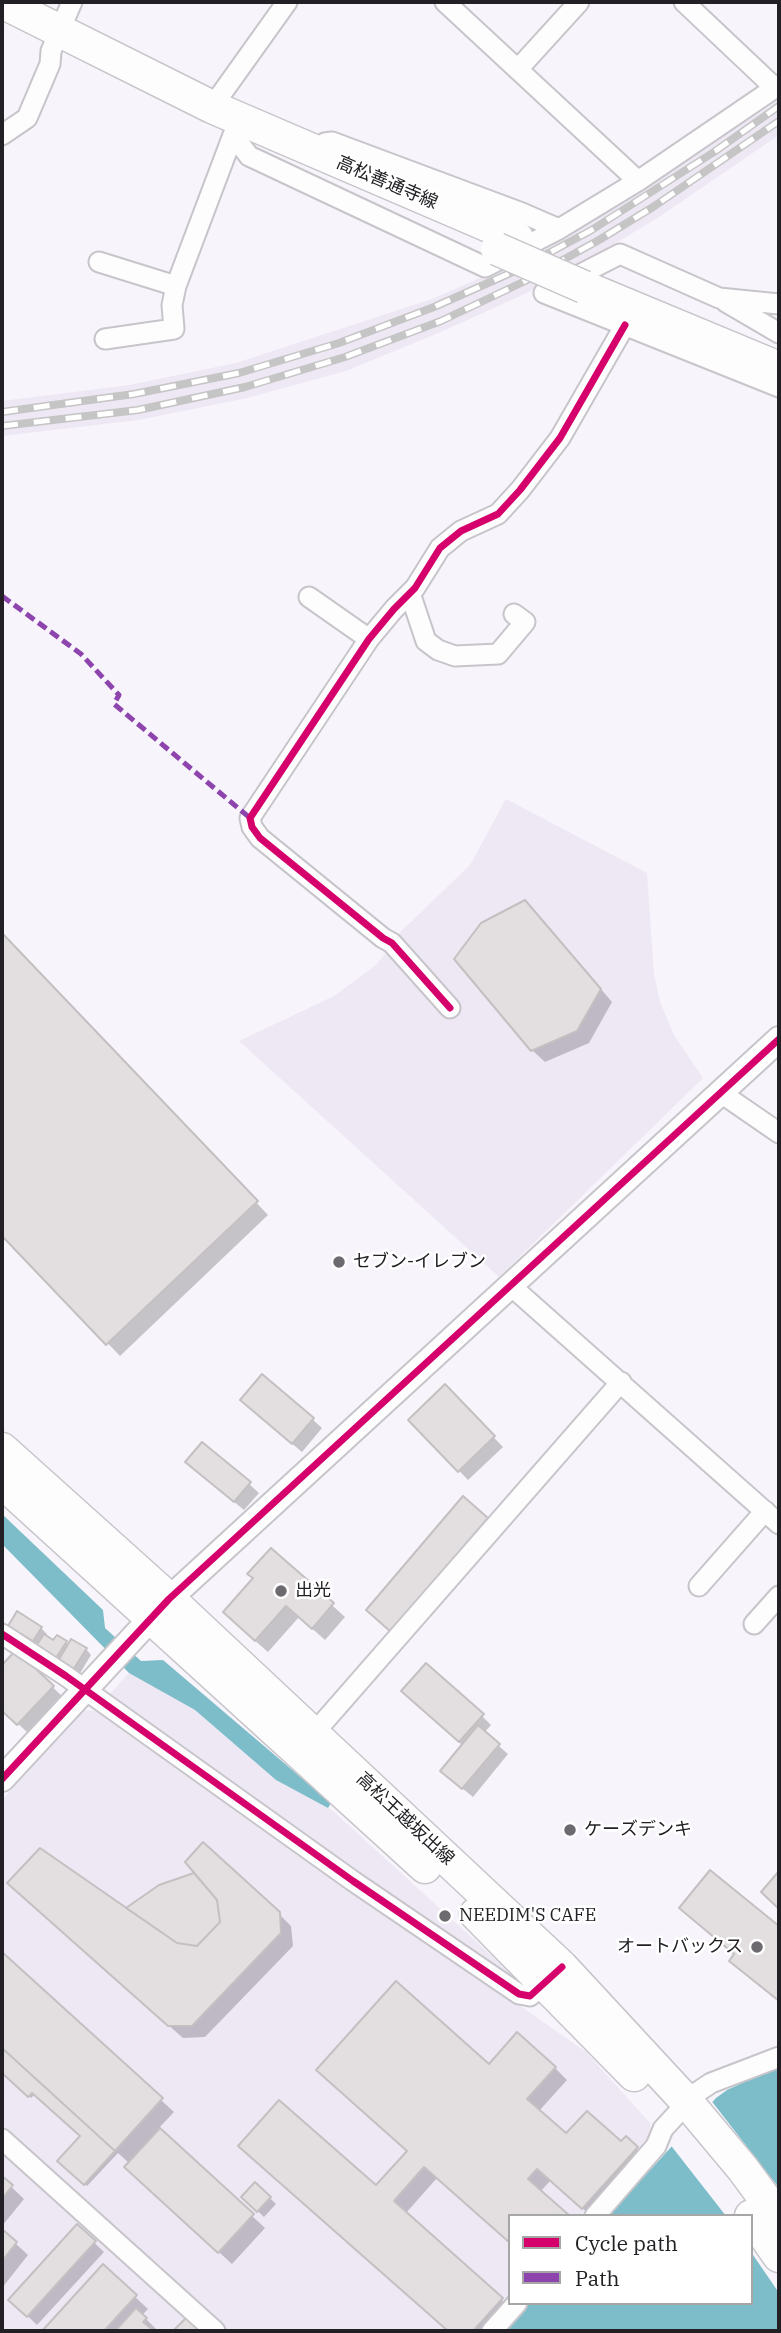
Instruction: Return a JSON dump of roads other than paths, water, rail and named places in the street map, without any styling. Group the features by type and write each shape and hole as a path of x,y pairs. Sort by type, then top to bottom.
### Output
{"main road":[{"name":"高松善通寺線","path":"2,2 55,42 233,135 593,280 779,349"},
{"name":"高松善通寺線","path":"2,26 55,42 212,107 507,244"},
{"name":"高松善通寺線","path":"593,280 779,368"},
{"name":"高松王越坂出線","path":"2,1449 160,1608 553,1975 683,2114 743,2169 779,2218"},
{"name":"高松王越坂出線","path":"2,1482 160,1608"},
{"name":"高松王越坂出線","path":"683,2114 750,2214"},
{"name":"高松王越坂出線","path":"753,2219 779,2256"}],"street":[{"path":"2,135 27,118 72,2"},
{"path":"212,107 287,2"},
{"path":"445,2 638,181"},
{"path":"519,68 579,2"},
{"path":"233,135 249,156 485,267 559,229 638,181 777,86 692,4"},
{"path":"104,339 174,329 172,305 176,286 233,135"},
{"path":"292,143 332,142 559,229"},
{"path":"779,333 719,298 620,254 544,293 779,387"},
{"path":"99,262 176,286"},
{"path":"719,298 779,304"},
{"path":"450,1008 392,943 383,939 261,838 252,827 250,818 369,639 410,593 440,548 461,531 498,514 520,490 559,438 625,325"},
{"path":"410,593 426,641 438,650 455,656 498,654 525,622 514,614"},
{"path":"309,597 369,639"},
{"path":"2,1779 160,1608 779,1039"},
{"path":"721,1093 779,1133"},
{"path":"511,1286 772,1518 699,1586"},
{"path":"306,1743 621,1382"},
{"path":"754,1624 779,1596"},
{"path":"2,1634 353,1881 519,1994 530,1996 553,1975"},
{"path":"596,2214 656,2146 663,2129 683,2114 696,2093 712,2083 779,2057"},
{"path":"2,2138 215,2331"},
{"path":"492,2331 515,2305"}],"water":[{"path":"2,1514 103,1610 105,1628 141,1661 163,1660 331,1803 328,1808 276,1780 195,1710 129,1673 2,1544"},
{"path":"779,2066 779,2331 506,2331 528,2305 753,2305 753,2214 610,2214 716,2098 727,2090"}],"railway":[{"path":"2,412 134,394 239,373 339,343 434,307 515,271 590,231 714,152 779,106"},
{"path":"2,426 138,410 245,387 345,357 441,321 523,282 599,240 653,207 779,121"}],"place":[{"name":"セブン-イレブン","path":"339,1262"},
{"name":"出光","path":"281,1591"},
{"name":"ケーズデンキ","path":"570,1830"},
{"name":"NEEDIM'S CAFE","path":"445,1916"},
{"name":"オートバックス","path":"757,1947"}]}
